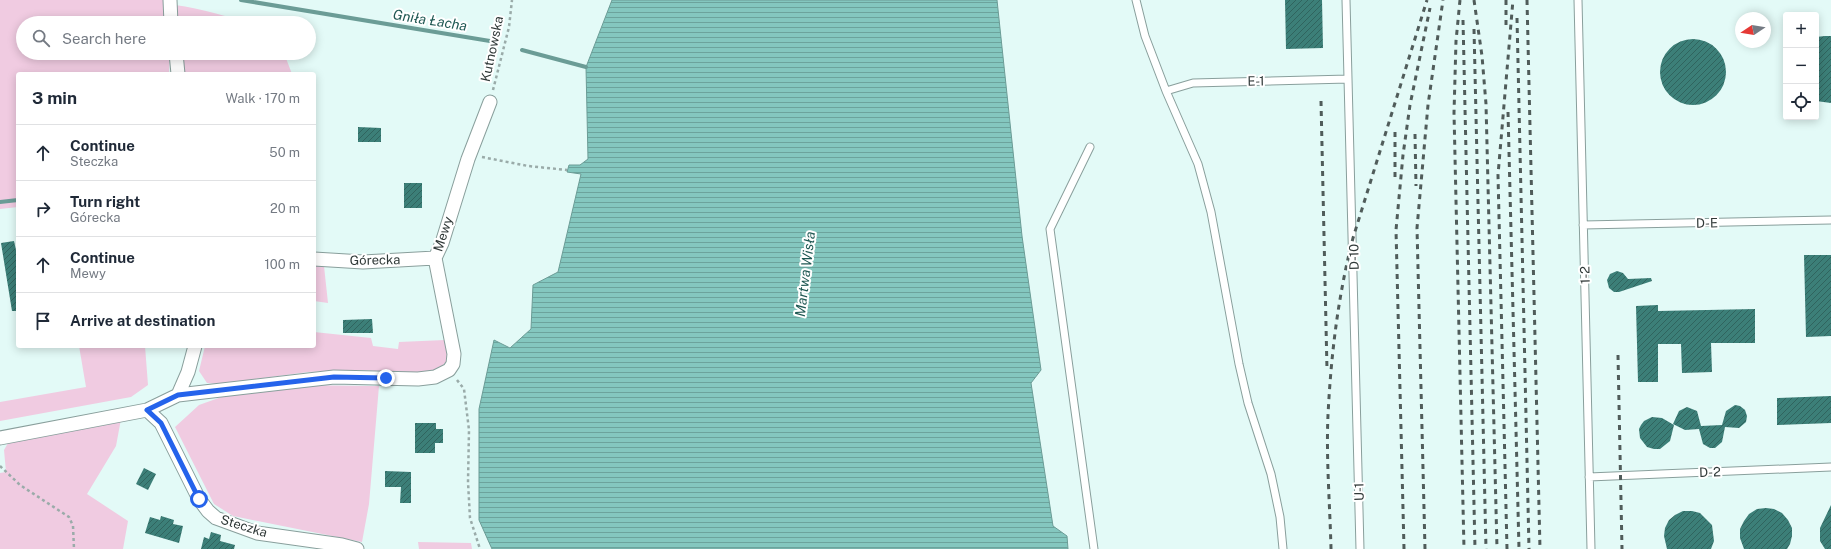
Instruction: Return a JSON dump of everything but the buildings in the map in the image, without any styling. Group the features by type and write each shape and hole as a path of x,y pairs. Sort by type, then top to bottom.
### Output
{"street":[{"path":"170,0 171,16"},
{"path":"177,60 178,72"},
{"name":"Mewy","path":"449,370 453,364 453,345 435,258 442,243 470,155 490,102"},
{"name":"Górecka","path":"316,259 363,262 435,258"},
{"path":"178,395 188,372 194,348"},
{"path":"0,438 147,410 178,395 334,377 428,378 440,376 449,370"},
{"name":"Steczka","path":"147,410 161,423 199,499 208,511 216,518 257,533 342,545 357,549"}],"lane":[{"path":"1136,0 1145,36 1166,91 1198,164 1212,212 1239,364 1248,403 1271,474 1280,517 1283,549"},
{"name":"D-10","path":"1346,0 1358,435"},
{"name":"1-2","path":"1578,0 1591,549"},
{"name":"E-1","path":"1166,91 1193,83 1348,79"},
{"path":"1090,147 1050,229 1094,549"},
{"name":"D-E","path":"1583,225 1831,220"},
{"name":"U-1","path":"1358,435 1360,549"},
{"name":"D-2","path":"1590,477 1831,467"}],"path":[{"name":"Kutnowska","path":"490,102 509,27 512,0"},
{"path":"470,155 528,166 567,170"},
{"path":"449,370 464,389 469,430 468,482 470,518 480,549"},
{"path":"0,466 20,485 69,517 73,526 74,549"}],"shaded area":[{"path":"0,0 164,0 165,16 16,16 16,60 170,60 169,72 16,72 16,207 0,209"},
{"path":"175,5 195,8 227,16 176,16"},
{"path":"182,60 287,60 291,72 183,72"},
{"path":"316,265 324,266 328,303 316,301"},
{"path":"316,332 371,338 373,346 398,349 399,342 445,340 448,360 438,370 418,374 360,370 308,372 218,384 207,383 199,371 205,348 316,348"},
{"path":"79,348 145,348 148,385 131,397 0,421 0,402 86,387"},
{"path":"292,385 379,386 369,504 362,542 233,516 214,504 175,427 199,405 227,395"},
{"path":"121,419 116,446 87,494 128,521 123,549 0,549 0,473 6,472 4,450 8,443"},
{"path":"418,542 471,543 472,549 419,549"}],"water":[{"name":"Martwa Wisła","path":"612,0 997,0 1022,236 1041,370 1031,383 1053,526 1067,536 1068,549 492,549 479,520 479,409 494,340 510,348 531,329 533,285 558,272 581,174 567,172 569,165 580,165 588,159 586,67"}],"waterway":[{"name":"Gniła Łacha","path":"241,0 496,42"},
{"name":"Gniła Łacha","path":"522,50 586,67"},
{"path":"0,202 16,200"}],"railway":[{"path":"1331,549 1328,415 1333,348 1339,304 1353,238 1427,0"},
{"path":"1425,549 1417,228 1428,105 1443,0"},
{"path":"1460,0 1456,41 1454,113 1464,549"},
{"path":"1474,0 1482,56 1486,104 1497,549"},
{"path":"1506,0 1506,26"},
{"path":"1507,549 1498,175 1513,0"},
{"path":"1527,0 1540,549"},
{"path":"1404,549 1396,230 1403,155 1410,105 1430,8"},
{"path":"1517,18 1529,549"},
{"path":"1463,20 1475,549"},
{"path":"1474,29 1486,549"},
{"path":"1321,101 1327,370"},
{"path":"1508,112 1519,549"},
{"path":"1395,132 1395,182"},
{"path":"1415,134 1416,186"},
{"path":"1618,355 1622,549"}],"route":[{"path":"199,499 161,423 147,410 178,395 334,377 386,378"}]}
